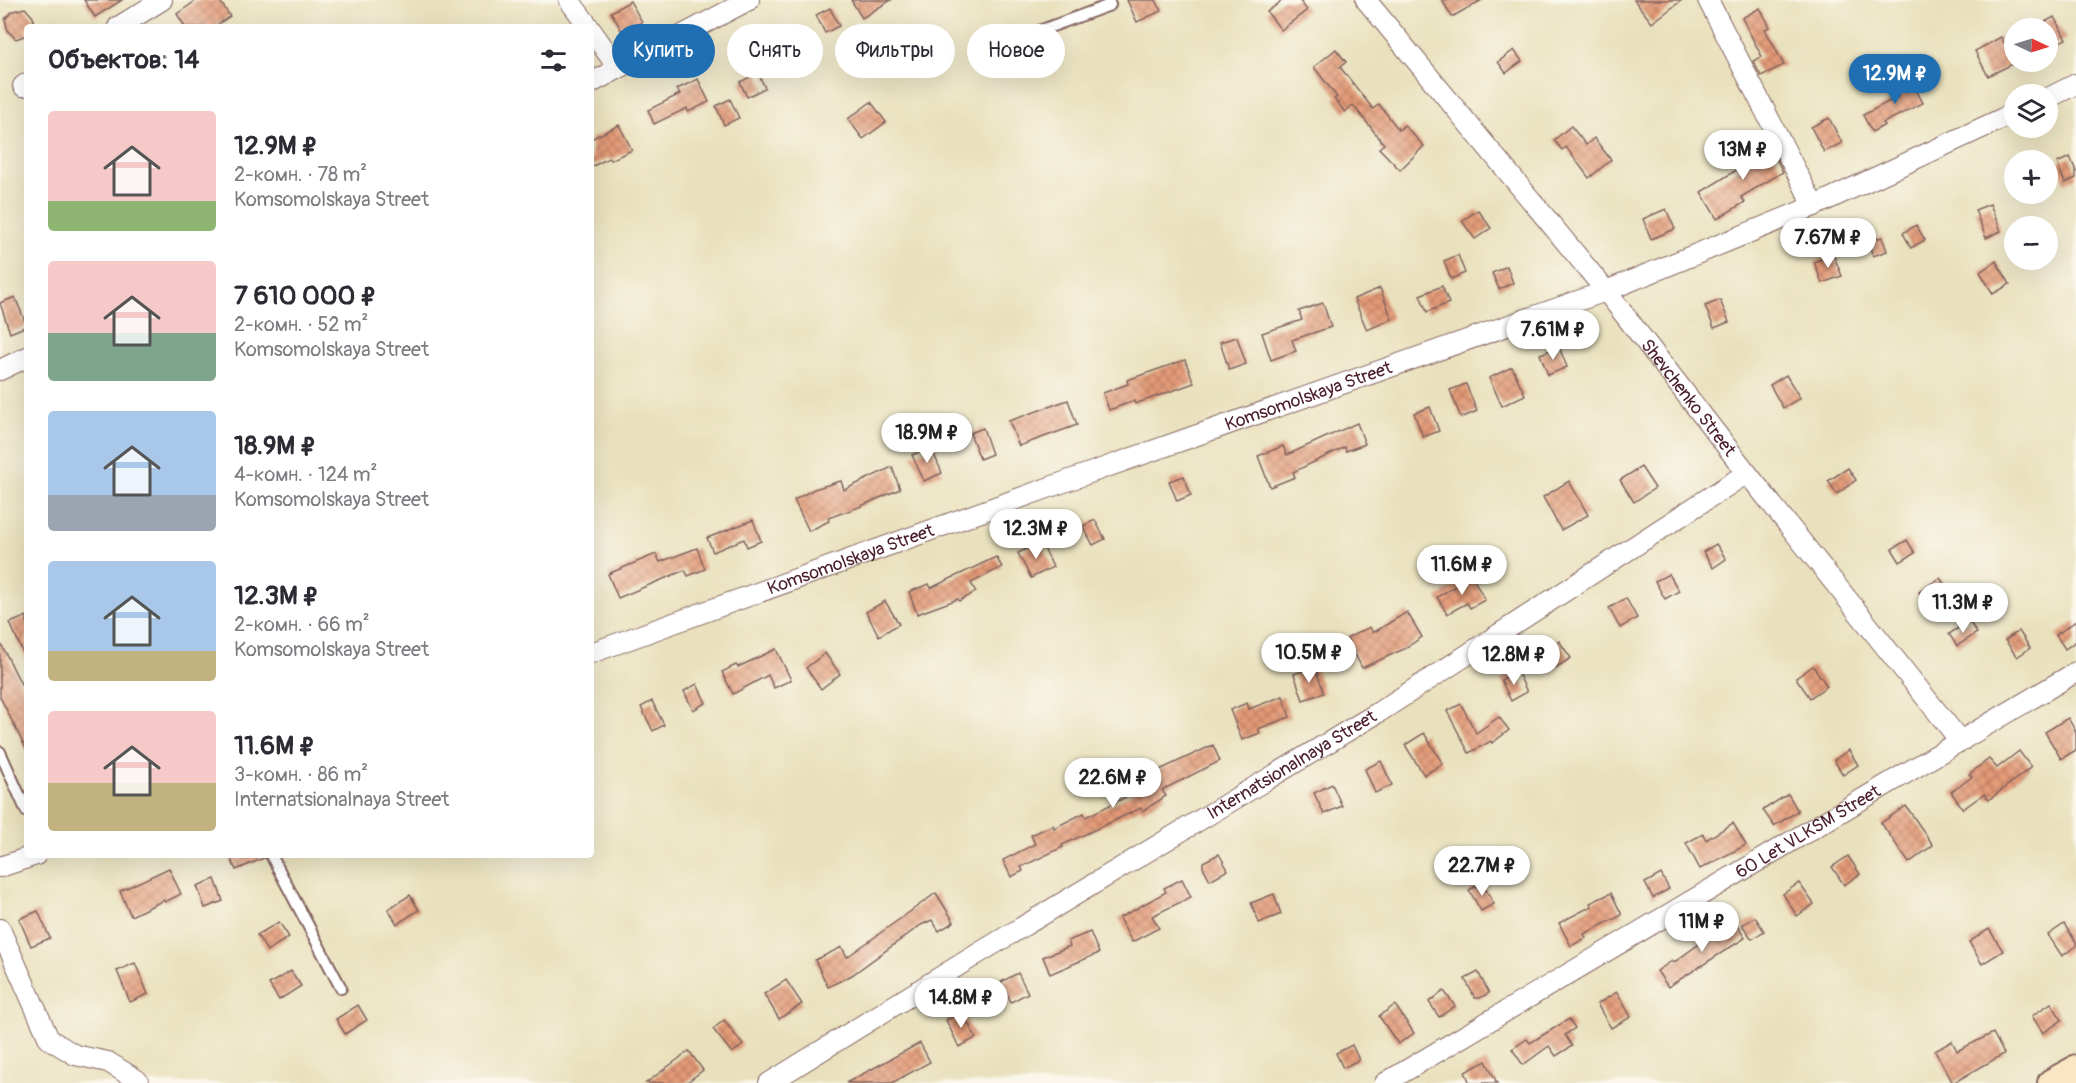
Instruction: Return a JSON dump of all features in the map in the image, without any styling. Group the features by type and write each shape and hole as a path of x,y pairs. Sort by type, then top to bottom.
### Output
{"street":[{"path":"123,24 162,0"},
{"path":"569,0 586,24"},
{"path":"703,24 749,0"},
{"name":"Shevchenko Street","path":"1366,0 1606,291 1961,742"},
{"path":"1708,0 1814,206"},
{"path":"594,35 612,60"},
{"path":"594,82 612,72"},
{"path":"2058,93 2076,84"},
{"name":"Komsomolskaya Street","path":"594,653 1064,482 1606,291 1814,206 2004,118"},
{"path":"0,370 24,358"},
{"name":"Internatsionalnaya Street","path":"769,1083 984,950 1379,712 1747,473"},
{"name":"60 Let VLKSM Street","path":"1385,1083 2076,672"},
{"path":"0,867 27,858"},
{"path":"0,929 49,1039 75,1055 108,1062 139,1083"},
{"path":"2052,1083 2076,1070"}],"lane":[{"path":"1058,24 1110,5 1108,0"},
{"path":"0,752 24,805"},
{"path":"274,858 341,988"}],"building":[{"path":"84,0 122,0 95,17"},
{"path":"197,0 219,0 230,16 218,24 183,24 177,14"},
{"path":"851,0 891,0 862,18"},
{"path":"1127,0 1156,0 1161,11 1137,22"},
{"path":"1283,0 1299,0 1307,10 1281,30 1267,12"},
{"path":"1442,0 1482,0 1452,17"},
{"path":"1634,0 1682,0 1652,23"},
{"path":"630,1 642,22 618,24 611,12"},
{"path":"25,8 33,17 34,24 24,24 24,36 16,39 8,31 5,19 13,11"},
{"path":"830,8 838,24 825,33 823,24 820,24 816,15"},
{"path":"1760,8 1770,27 1765,29 1784,65 1761,76 1753,61 1762,57 1742,18"},
{"path":"2058,24 2066,39 2058,43"},
{"path":"2001,37 2004,43 2004,68 1988,76 1975,51"},
{"path":"1336,49 1346,62 1340,67 1373,109 1379,104 1399,130 1404,125 1424,146 1400,170 1379,148 1384,144 1353,105 1345,112 1334,99 1337,97 1314,67"},
{"path":"1514,50 1522,61 1506,73 1498,62"},
{"path":"1909,76 1923,103 1883,123 1885,125 1872,132 1863,115 1898,97 1892,85"},
{"path":"748,78 760,78 765,88 747,97 740,82"},
{"path":"698,79 709,102 688,112 687,108 654,124 648,110 680,94 677,89"},
{"path":"730,99 739,118 724,125 716,106"},
{"path":"871,102 886,122 863,139 848,119"},
{"path":"1829,118 1842,143 1824,152 1811,127"},
{"path":"619,125 632,150 594,166 594,138"},
{"path":"1571,126 1586,145 1594,138 1611,160 1589,178 1566,147 1562,150 1554,140"},
{"path":"1767,141 1783,172 1741,197 1745,202 1717,219 1701,192 1748,163 1743,156"},
{"path":"2070,157 2076,171 2076,178 2065,183 2058,163"},
{"path":"1990,204 2001,231 1986,238 1975,210"},
{"path":"1666,209 1675,229 1651,239 1643,219"},
{"path":"1478,210 1491,228 1475,239 1462,221"},
{"path":"1916,225 1925,240 1911,248 1903,233"},
{"path":"1882,237 1887,251 1873,256 1868,242"},
{"path":"1833,254 1842,276 1822,283 1814,262"},
{"path":"1458,255 1465,273 1451,279 1444,261"},
{"path":"1996,261 2010,284 1993,294 1980,272"},
{"path":"1507,266 1513,283 1499,289 1492,273"},
{"path":"1442,286 1449,303 1427,312 1420,295"},
{"path":"1380,288 1392,319 1367,330 1354,299"},
{"path":"15,297 24,319 24,327 10,333 0,303"},
{"path":"1720,300 1729,322 1714,328 1705,306"},
{"path":"1323,303 1331,327 1292,340 1296,351 1271,360 1262,333 1302,320 1299,311"},
{"path":"1237,337 1246,364 1229,370 1220,342"},
{"path":"1559,347 1567,367 1548,375 1540,354"},
{"path":"1185,360 1194,383 1135,404 1134,401 1109,410 1103,393 1128,384 1127,380"},
{"path":"1512,367 1525,395 1502,406 1489,378"},
{"path":"1786,375 1800,398 1783,408 1770,385"},
{"path":"1466,384 1477,411 1461,418 1450,390"},
{"path":"1068,400 1077,425 1019,446 1009,421"},
{"path":"1430,407 1439,431 1423,437 1414,413"},
{"path":"1357,423 1365,444 1346,451 1345,447 1293,472 1295,477 1270,487 1258,456 1283,446 1287,455"},
{"path":"983,428 992,454 980,459 970,433"},
{"path":"931,447 942,473 924,481 912,455"},
{"path":"892,467 900,489 828,518 829,521 809,531 794,500 814,489 841,481 844,490"},
{"path":"1641,467 1655,488 1634,502 1620,480"},
{"path":"1848,468 1856,480 1837,494 1828,481"},
{"path":"1184,476 1191,495 1177,501 1169,481"},
{"path":"1569,481 1588,515 1561,530 1543,497"},
{"path":"753,520 761,541 747,547 744,539 713,552 707,538"},
{"path":"1095,520 1105,539 1093,545 1083,526"},
{"path":"1907,540 1915,553 1900,562 1892,549"},
{"path":"1041,542 1053,567 1031,578 1018,553"},
{"path":"1716,544 1726,559 1713,568 1703,552"},
{"path":"697,548 705,569 688,576 685,570 618,598 608,574 656,554 660,562"},
{"path":"996,557 1002,567 971,583 976,592 959,601 958,599 917,614 909,592 929,584 931,588"},
{"path":"1669,574 1679,591 1665,599 1655,581"},
{"path":"1472,576 1485,600 1470,608 1467,603 1447,614 1437,597"},
{"path":"1940,578 1947,588 1926,603 1919,592"},
{"path":"1626,598 1637,618 1620,628 1609,608"},
{"path":"885,601 899,624 879,636 866,612"},
{"path":"1407,612 1422,637 1404,649 1362,668 1347,638 1370,627 1373,633"},
{"path":"24,617 24,655 10,623"},
{"path":"1969,621 1977,633 1957,646 1949,634"},
{"path":"2076,621 2076,641 2065,649 2056,635"},
{"path":"2019,631 2030,648 2017,657 2005,640"},
{"path":"1559,641 1571,658 1551,671 1539,654"},
{"path":"0,642 24,690 24,745 0,697"},
{"path":"776,649 791,680 774,688 768,675 733,694 722,672"},
{"path":"825,653 840,674 821,689 806,668"},
{"path":"1813,666 1827,686 1810,698 1796,678"},
{"path":"1315,667 1324,693 1303,700 1294,674"},
{"path":"1517,671 1527,692 1511,701 1501,680"},
{"path":"697,684 706,703 693,710 684,691"},
{"path":"1283,696 1290,717 1258,729 1260,733 1242,740 1230,710 1247,703 1249,709"},
{"path":"652,701 664,725 653,731 641,707"},
{"path":"1461,704 1476,733 1499,717 1509,730 1492,743 1491,741 1469,753 1447,711"},
{"path":"2068,718 2076,732 2076,750 2061,759 2045,732"},
{"path":"1424,733 1443,764 1424,775 1405,745"},
{"path":"1213,745 1220,761 1162,790 1166,796 1143,811 1141,808 1062,845 1063,847 1021,867 1023,871 1011,877 1003,860 1035,844 1031,835 1053,825 1054,828 1084,813 1086,817 1132,794 1127,786 1150,772 1151,774"},
{"path":"1849,750 1858,765 1843,775 1834,760"},
{"path":"2019,751 2031,767 1989,800 1984,794 1963,809 1951,792 1972,777 1969,774 1989,759 1997,768"},
{"path":"1381,761 1392,785 1375,793 1365,769"},
{"path":"1332,784 1342,806 1324,814 1314,793"},
{"path":"1788,794 1798,811 1774,826 1763,810"},
{"path":"1906,806 1933,845 1909,863 1881,823"},
{"path":"1733,823 1746,845 1700,869 1686,843 1703,834 1706,840"},
{"path":"1219,854 1228,870 1210,880 1203,867 1203,862"},
{"path":"1848,856 1860,874 1844,885 1832,867"},
{"path":"230,858 264,858 236,870"},
{"path":"169,868 181,894 131,916 120,891"},
{"path":"1661,874 1669,889 1653,898 1645,883"},
{"path":"215,879 223,901 205,908 197,886"},
{"path":"1182,879 1191,897 1152,916 1159,928 1132,942 1119,918 1166,892 1164,888"},
{"path":"1482,883 1494,904 1481,911 1469,890"},
{"path":"1799,883 1814,904 1797,916 1783,894"},
{"path":"936,893 954,922 939,931 932,920 921,925 852,975 828,987 815,960 842,947 847,957"},
{"path":"1611,893 1622,915 1584,934 1586,938 1571,946 1559,923 1592,906 1590,903"},
{"path":"1274,894 1281,914 1259,923 1251,903"},
{"path":"410,895 419,910 397,924 388,909"},
{"path":"38,911 50,938 31,946 19,919"},
{"path":"1755,917 1764,931 1752,939 1742,925"},
{"path":"1733,919 1745,938 1668,987 1657,971 1672,961 1673,963"},
{"path":"279,922 289,937 267,951 257,935"},
{"path":"2064,924 2076,942 2076,946 2062,956 2048,935"},
{"path":"1989,929 2003,951 1982,964 1969,942"},
{"path":"1090,932 1099,953 1050,974 1043,957 1070,946 1068,941"},
{"path":"135,963 148,994 130,1002 117,971"},
{"path":"291,971 301,986 279,1000 269,984"},
{"path":"1478,972 1489,993 1475,998 1465,979"},
{"path":"1018,973 1028,993 1011,1002 1001,982"},
{"path":"786,980 802,1004 779,1019 764,994"},
{"path":"1444,991 1455,1006 1439,1017 1429,1002"},
{"path":"1617,992 1631,1017 1611,1028 1597,1004"},
{"path":"2051,1003 2062,1020 2043,1033 2032,1016"},
{"path":"358,1005 367,1020 345,1034 336,1019"},
{"path":"1395,1005 1414,1033 1398,1044 1379,1016"},
{"path":"962,1012 976,1038 959,1047 946,1020"},
{"path":"1569,1019 1575,1028 1565,1035 1572,1046 1556,1056 1549,1046 1523,1065 1512,1049 1527,1039 1530,1043"},
{"path":"724,1020 743,1045 732,1053 713,1029"},
{"path":"1993,1033 2004,1054 1953,1083 1935,1051 1952,1041 1957,1051"},
{"path":"920,1043 930,1062 892,1083 846,1083"},
{"path":"1352,1045 1359,1060 1343,1068 1336,1053"},
{"path":"689,1051 703,1070 686,1083 646,1083"},
{"path":"1486,1061 1497,1083 1470,1083 1465,1072"}]}
